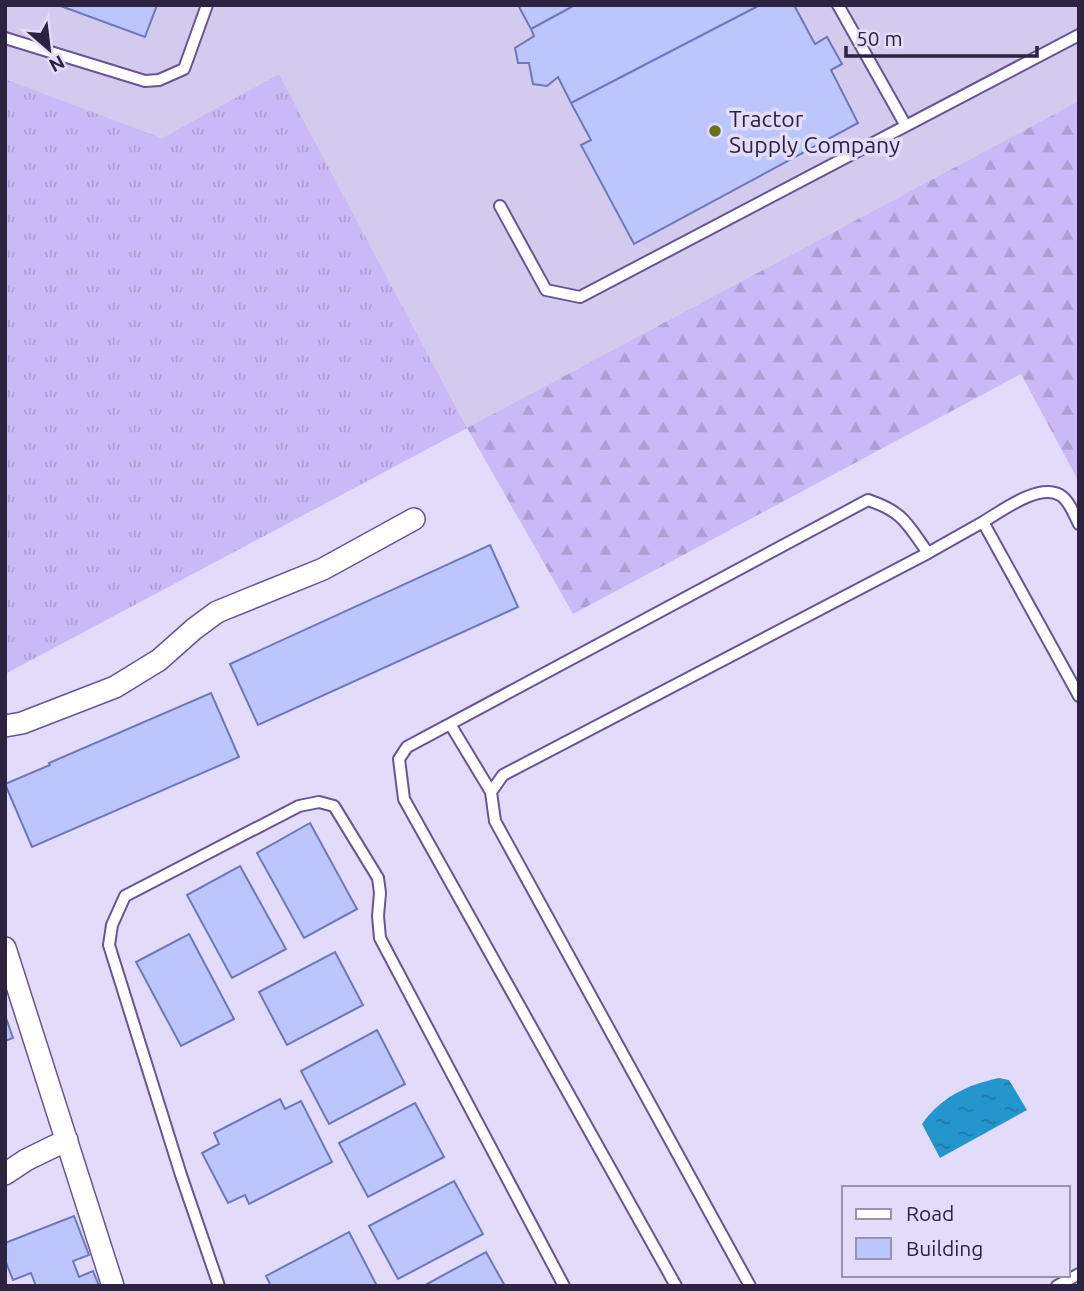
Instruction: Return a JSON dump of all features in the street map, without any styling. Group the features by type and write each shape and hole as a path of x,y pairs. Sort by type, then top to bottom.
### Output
{"street":[{"path":"5,726 22,723 115,687 159,660 194,628 218,612 323,569 414,519"},
{"path":"5,948 113,1286"},
{"path":"5,1174 66,1140"}],"lane":[{"path":"5,38 145,81 159,80 184,69 207,5"},
{"path":"838,5 906,126"},
{"path":"500,206 546,290 580,297 1079,35"},
{"path":"491,792 503,775 928,553 1027,495 1040,492 1059,495 1067,501 1079,524"},
{"path":"676,1286 404,799 399,759 408,747 868,500 886,506 903,517 928,553"},
{"path":"983,522 1079,696"},
{"path":"450,724 491,792 495,821 750,1286"},
{"path":"219,1286 109,945 112,925 125,896 299,806 319,802 334,806 378,878 380,938 565,1286"},
{"path":"1057,1286 1079,1274"}],"shaded area":[{"path":"5,5 1079,5 1079,101 467,428 279,74 162,138 5,79"}],"green space":[{"path":"279,74 467,428 5,674 5,79 162,138"},
{"path":"1079,101 1079,482 1021,374 573,614 467,428"}],"water":[{"path":"999,1078 1009,1080 1027,1110 940,1158 922,1124 946,1099 976,1084"}],"building":[{"path":"58,5 157,5 145,37"},
{"path":"518,5 575,5 531,29"},
{"path":"575,5 760,5 571,103 558,77 547,86 533,84 529,63 518,63 515,48 534,36 531,29"},
{"name":"Tractor Supply Company","path":"760,5 794,5 815,44 827,37 842,64 831,70 858,123 634,244 581,145 591,140 571,103"},
{"path":"490,545 518,607 258,725 230,664"},
{"path":"211,693 239,757 32,847 5,784"},
{"path":"310,823 357,909 304,938 257,853"},
{"path":"240,866 286,949 232,978 187,895"},
{"path":"189,934 234,1019 181,1046 136,962"},
{"path":"335,952 363,1005 287,1045 259,992"},
{"path":"5,1015 13,1038 5,1041"},
{"path":"377,1030 405,1084 329,1124 301,1071"},
{"path":"280,1099 285,1109 301,1101 332,1162 249,1204 245,1195 228,1203 202,1153 219,1144 214,1133"},
{"path":"415,1103 444,1157 368,1197 339,1143"},
{"path":"454,1181 483,1234 398,1279 369,1226"},
{"path":"74,1216 89,1255 73,1261 79,1277 93,1271 99,1286 36,1286 31,1273 13,1280 5,1260 5,1243"},
{"path":"349,1232 377,1286 271,1286 266,1276"},
{"path":"486,1252 505,1286 428,1286 427,1284"}],"place":[{"name":"Tractor Supply Company","path":"715,131"}]}
